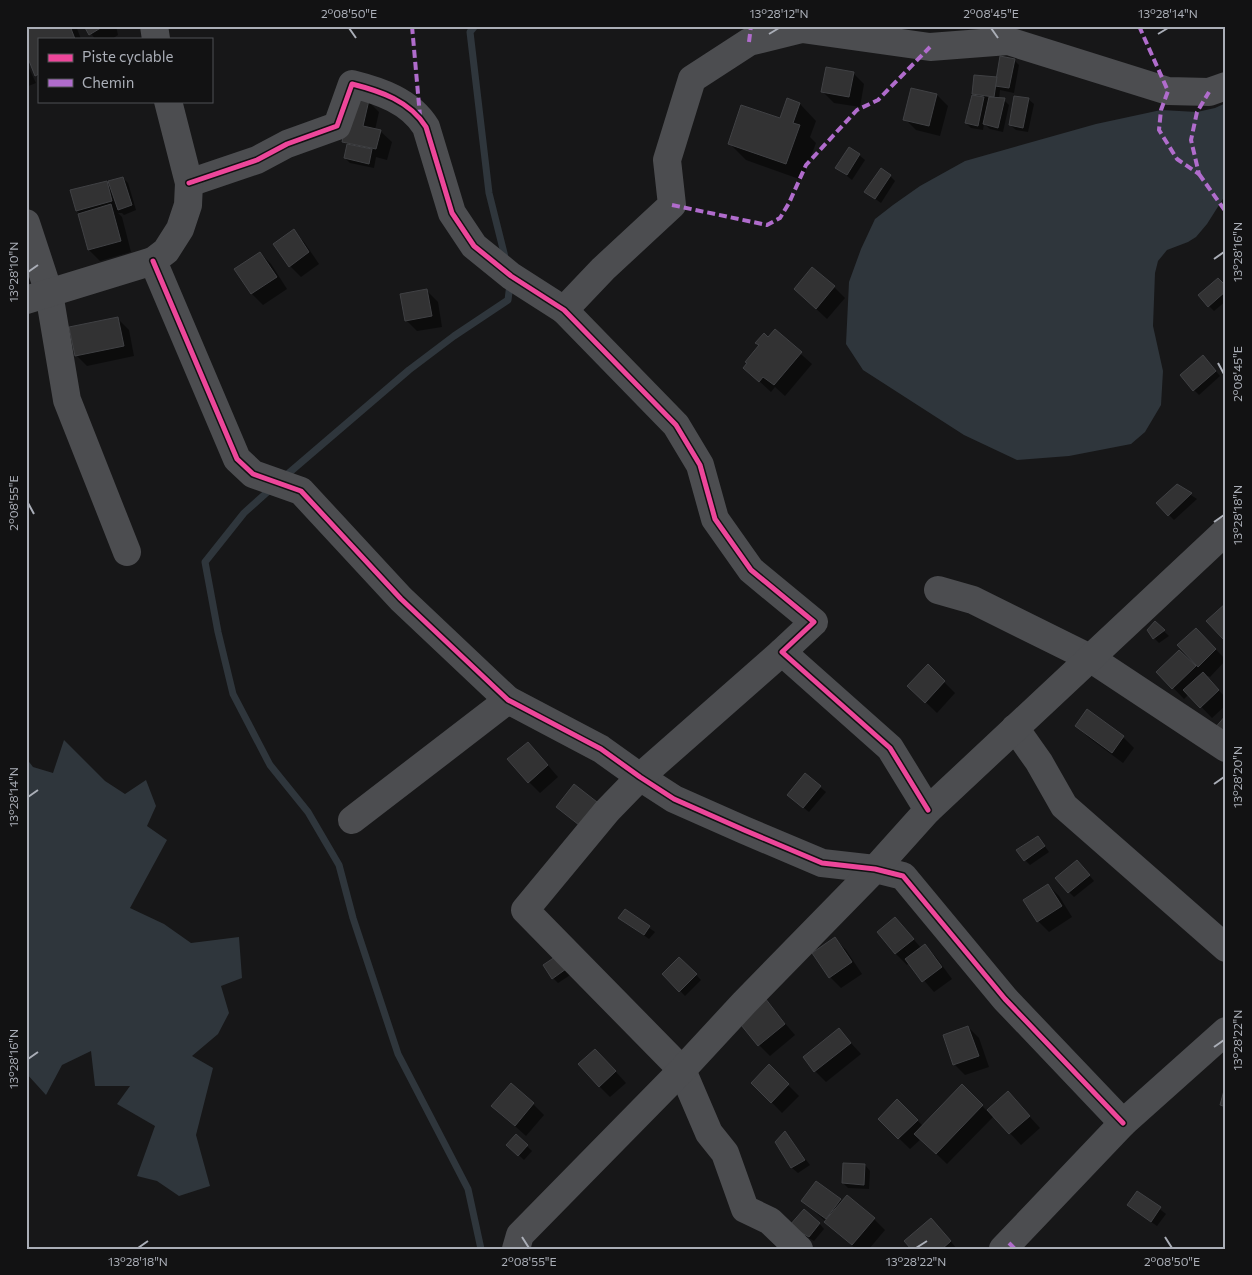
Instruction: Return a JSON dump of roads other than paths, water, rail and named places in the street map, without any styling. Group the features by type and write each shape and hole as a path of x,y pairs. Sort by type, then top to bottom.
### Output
{"street":[{"path":"564,310 603,269 672,205 667,160 692,79 748,42 802,29 930,47 1008,42 1168,91 1209,92 1226,86"},
{"path":"189,183 248,163 287,144 337,126 352,84 376,90 408,106 420,116 426,127 452,214 474,246 510,276 564,310 676,426 700,465 715,519 751,570 814,622 640,777 607,810 525,910 682,1070 709,1133 725,1153 745,1209 770,1221 799,1249"},
{"path":"38,296 153,262 166,251 180,229 188,205 189,183 168,102"},
{"path":"26,223 38,296 67,400 127,552"},
{"path":"153,262 237,458 253,474 301,491 401,599 508,700 601,749 640,777 674,798 822,863 875,869 903,876 1005,1000 1122,1123"},
{"path":"516,1249 520,1235 875,869 928,810 1226,531"},
{"path":"938,590 973,600 1090,658 1226,748"},
{"path":"782,652 890,748 928,810"},
{"path":"352,820 508,700"},
{"path":"1015,728 1039,762 1064,806 1226,948"},
{"path":"1004,1249 1122,1123 1226,1031"}],"waterway":[{"path":"475,26 470,32 489,193 506,261"},
{"path":"283,478 409,370 454,336 508,300 510,284"},
{"path":"273,487 244,513 205,562 218,632 233,694 270,765 308,812 339,865 353,918 398,1054 468,1189 481,1249"}]}
